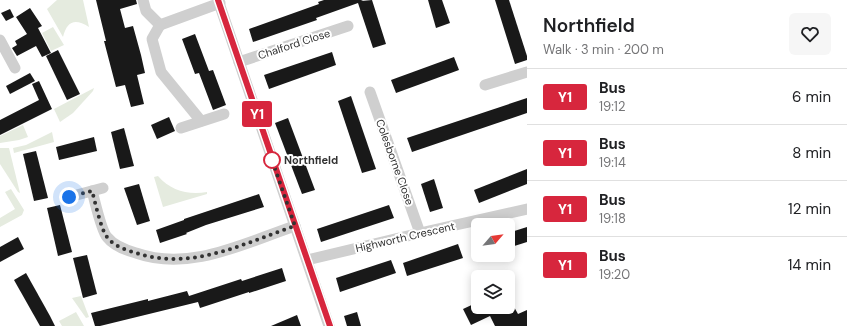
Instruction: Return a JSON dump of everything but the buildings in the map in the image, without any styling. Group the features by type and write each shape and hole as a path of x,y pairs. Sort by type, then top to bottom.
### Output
{"street":[{"path":"143,0 146,10 160,25"},
{"path":"201,121 161,72 152,39 160,25 219,2 330,326"},
{"name":"Chalford Close","path":"239,62 348,26"},
{"path":"0,40 15,68"},
{"path":"485,85 527,72"},
{"name":"Colesborne Close","path":"370,92 420,233"},
{"path":"181,128 224,114"},
{"path":"69,197 98,189 106,237 120,248 142,256 161,259 180,260 198,258 295,226"},
{"name":"Highworth Crescent","path":"307,260 527,209"}],"shaded area":[{"path":"57,0 83,0 89,27 76,22 69,24 63,37 47,9"},
{"path":"53,27 64,45 51,51 42,33"},
{"path":"94,88 73,113 60,122 54,109"},
{"path":"23,125 28,137 0,143 0,136"},
{"path":"52,132 54,142 14,153 13,148 26,145"},
{"path":"0,148 9,148 20,193 0,164"},
{"path":"158,176 168,185 180,191 193,193 207,192 207,194 163,207 154,177"},
{"path":"11,189 24,210 22,215 0,227 0,218 15,209 5,192"},
{"path":"81,296 89,317 86,318 72,298"},
{"path":"76,312 84,326 62,326 59,321"}],"bus line":[{"name":"Y1","path":"218,0 284,196 330,326"}],"place":[{"name":"Northfield","path":"272,160"}],"route":[{"path":"69,197 92,191 106,237 120,248 142,256 161,259 180,260 198,258 295,226 272,160"}]}
